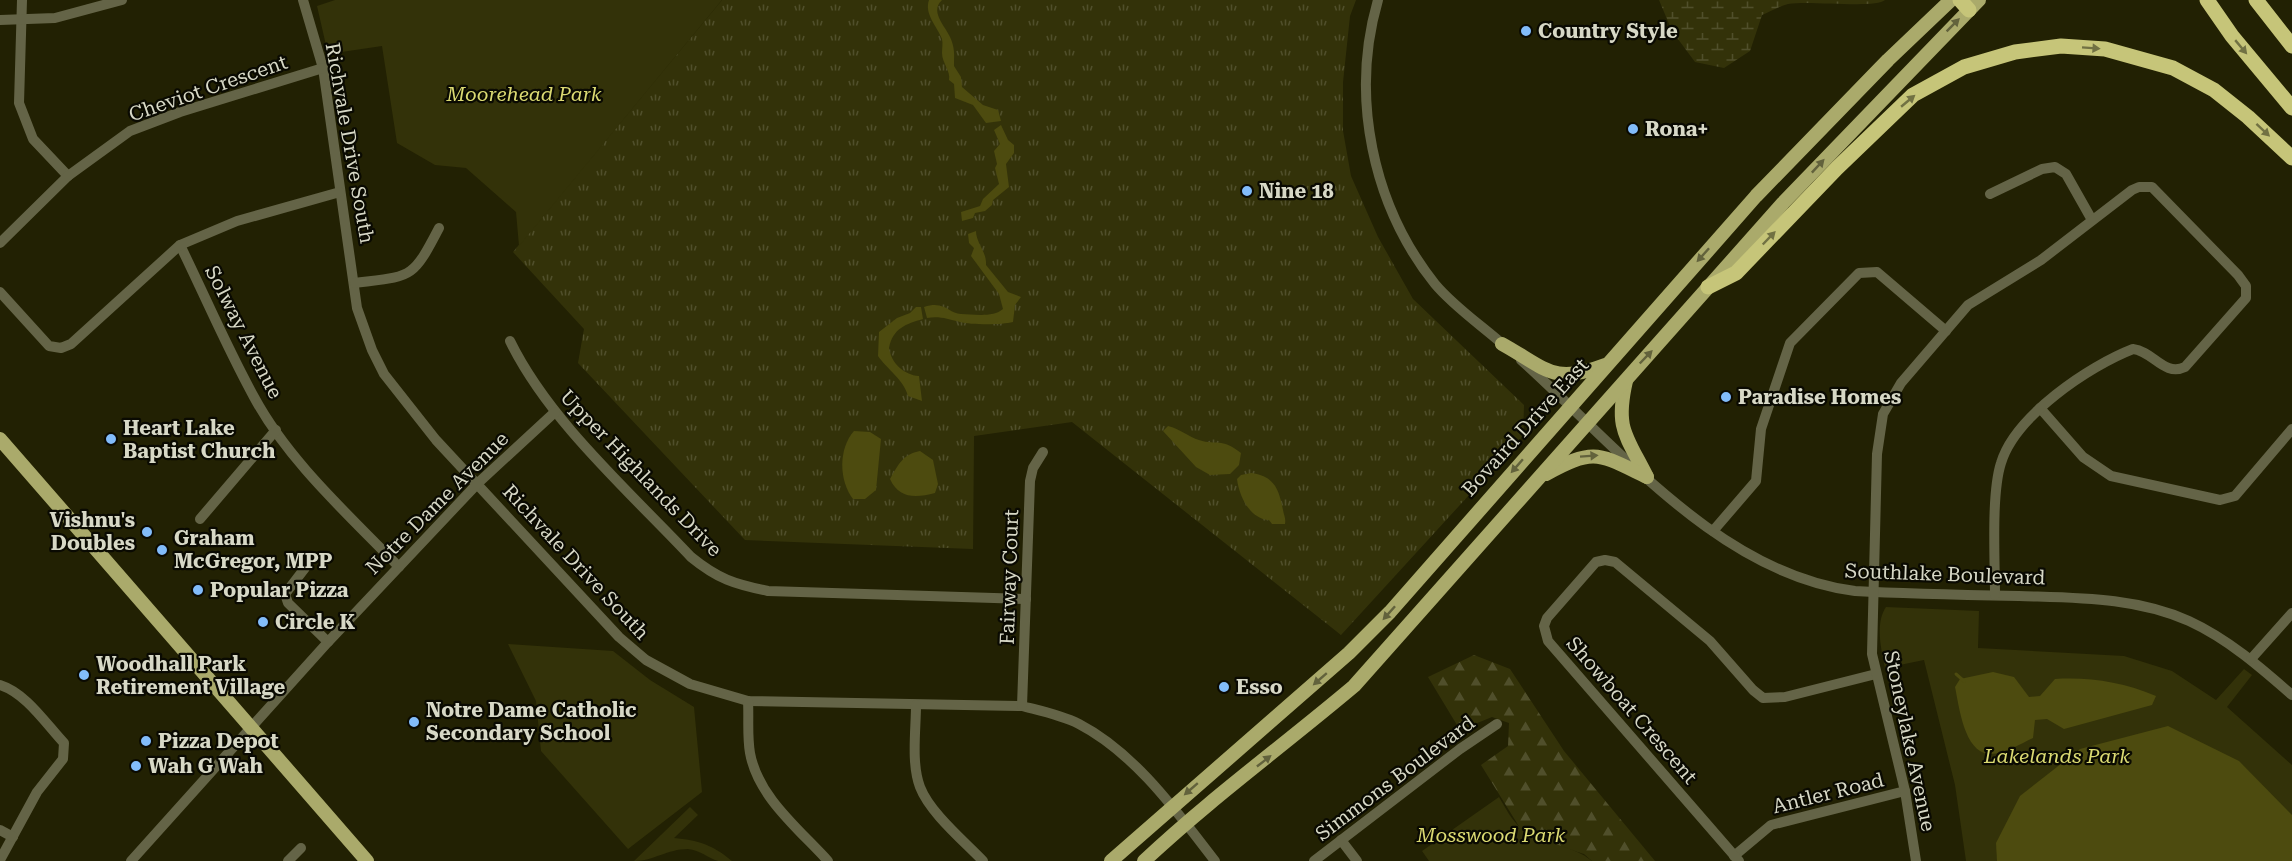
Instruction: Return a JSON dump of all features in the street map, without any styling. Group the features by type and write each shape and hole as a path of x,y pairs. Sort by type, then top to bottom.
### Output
{"highway":[{"path":"2207,0 2232,36 2292,108"},
{"path":"2256,0 2292,46"},
{"path":"1708,287 1736,273 1837,168 1913,95 1964,67 2015,52 2061,46 2105,49 2173,68 2214,90 2248,117 2292,158"}],"main road":[{"name":"Bovaird Drive East","path":"1111,861 1356,646 1390,612 1570,405 1792,158 1951,0"},
{"path":"1144,861 1184,824 1286,744 1354,686 1708,287 1969,3"},
{"path":"1502,344 1555,374 1581,374 1607,364"},
{"path":"1627,377 1620,405 1620,420 1647,477"},
{"path":"0,439 367,861"},
{"path":"1536,479 1573,459 1593,455 1604,456 1647,477"}],"street":[{"path":"22,0 19,103 33,139 68,176"},
{"path":"0,20 21,21 78,14 122,0"},
{"name":"Richvale Drive South","path":"303,0 323,68 360,317 384,374 436,440 619,638 646,660 690,684 748,701 1022,706 1056,715 1095,734 1121,752 1138,768 1215,861"},
{"name":"Southlake Boulevard","path":"1378,0 1367,46 1366,108 1375,161 1383,185 1409,243 1436,285 1647,477 1713,531 1742,552 1791,576 1827,587 1873,592 2104,599 2139,605 2191,622 2251,659 2292,695"},
{"name":"Cheviot Crescent","path":"0,243 68,176 130,131 180,112 323,68"},
{"path":"1990,194 2042,169 2055,167 2066,174 2092,220"},
{"name":"Stoneylake Avenue","path":"1916,861 1905,791 1876,674 1871,641 1877,442 1883,414 1894,391 1975,299 2042,260 2132,190 2139,187 2152,187 2243,280 2246,298 2185,368 2172,370 2165,368 2149,353 2133,349 2059,392 2040,408"},
{"path":"0,292 49,346 61,348 71,344 180,245 237,221 340,192"},
{"path":"355,282 396,278 412,271 421,263 439,228"},
{"name":"Solway Avenue","path":"180,245 254,398 276,430 331,496 399,567"},
{"path":"1713,531 1756,481 1761,429 1790,343 1859,273 1877,272 1946,331"},
{"name":"Upper Highlands Drive","path":"510,341 525,371 555,412 690,556 713,575 731,583 768,591 1026,599"},
{"path":"1995,596 2001,463 2012,440 2040,408 2083,457 2111,476 2220,500 2235,496 2292,429"},
{"name":"Notre Dame Avenue","path":"131,861 249,726 478,483 555,412"},
{"path":"200,519 276,430"},
{"name":"Fairway Court","path":"1022,706 1030,481 1043,452"},
{"name":"Showboat Crescent","path":"1736,858 1548,641 1544,626 1553,610 1596,562 1605,560 1615,562 1710,641 1753,690 1763,698 1785,698 1876,674"},
{"path":"305,568 285,594 288,603 328,642"},
{"path":"2251,659 2292,613"},
{"path":"0,685 10,688 22,699 64,743 65,751 63,759 37,792 0,860"},
{"path":"748,701 749,750 761,784 765,792 828,861"},
{"path":"916,705 916,769 920,786 927,801 982,861"},
{"name":"Simmons Boulevard","path":"1314,861 1460,749 1497,724"},
{"name":"Antler Road","path":"1736,858 1771,825 1905,791"},
{"path":"0,830 13,837"},
{"path":"1341,840 1357,861"},
{"path":"288,861 302,848"}],"green space":[{"name":"Moorehead Park","path":"335,0 722,0 519,246 516,212 466,168 435,165 397,143 382,46 328,54 317,6"},
{"path":"722,0 1356,0 1350,16 1343,82 1343,131 1351,176 1378,237 1413,299 1524,405 1523,436 1341,635 1072,422 974,436 973,549 745,540 578,363 584,329 513,252"},
{"path":"1659,0 1885,0 1869,4 1798,3 1779,7 1762,15 1750,51 1724,68 1695,62 1672,31"},
{"name":"Lakelands Park","path":"1886,607 1979,611 1978,648 2124,656 2172,671 2216,700 2244,669 2252,675 2227,707 2292,765 2292,861 1966,861 1955,785 1924,660 1885,668 1880,628"},
{"path":"508,644 613,651 650,680 694,707 702,792 628,849 541,751 536,701"},
{"path":"1474,655 1510,669 1564,751 1655,861 1592,861 1584,854 1546,842 1520,828 1481,765 1508,746 1509,723 1492,717 1460,730 1428,677"},
{"name":"Mosswood Park","path":"1499,797 1512,818 1529,834 1575,851 1592,861 1429,861 1422,851"},
{"path":"690,807 698,815 674,838 705,844 732,861 718,861 688,849 634,861"}],"shaded area":[{"path":"929,0 942,0 938,5 938,16 952,42 954,66 961,77 962,87 983,105 998,110 1001,121 986,123 973,105 955,98 954,84 949,80 949,73 942,57 942,39 928,10"},
{"path":"1001,125 1008,140 1014,145 1014,153 1006,164 1009,187 993,200 992,205 985,211 975,213 973,218 962,221 961,212 980,206 983,199 999,184 994,151 1000,144 994,130"},
{"path":"976,231 986,265 1008,292 1021,297 1015,305 1013,322 979,324 927,318 924,307 931,305 942,306 961,314 976,315 994,314 1003,309 999,294 971,256 974,248 969,243 968,234"},
{"path":"916,307 921,307 923,319 897,331 889,348 892,359 903,371 919,376 922,401 908,396 899,380 878,356 879,332"},
{"path":"1168,426 1205,442 1223,443 1234,448 1241,453 1239,465 1230,474 1210,475 1196,467 1163,431"},
{"path":"854,431 870,432 881,439 876,490 865,499 853,499 848,492 843,474 845,447"},
{"path":"920,451 933,460 938,484 935,493 921,496 903,494 890,479 905,457"},
{"path":"1251,473 1266,477 1274,485 1280,496 1285,524 1272,524 1269,520 1256,516 1247,506 1237,479 1241,475"},
{"path":"1993,672 2014,677 2029,697 2040,696 2055,679 2093,680 2118,684 2156,696 2152,705 2064,729 2047,719 2035,720 2033,738 2006,751 1989,754 1981,751 1968,737 1955,687 1960,679"},
{"path":"2168,726 2239,761 2292,815 2292,861 1997,861 1996,843 2020,796 2080,749"}],"waterway":[{"path":"1956,674 1964,681"}],"place":[{"name":"Country Style","path":"1526,31"},
{"name":"Rona+","path":"1633,129"},
{"name":"Nine 18","path":"1247,191"},
{"name":"Paradise Homes","path":"1726,397"},
{"name":"Heart Lake Baptist Church","path":"111,439"},
{"name":"Vishnu's Doubles","path":"147,532"},
{"name":"Graham McGregor, MPP","path":"162,550"},
{"name":"Popular Pizza","path":"198,590"},
{"name":"Circle K","path":"263,622"},
{"name":"Woodhall Park Retirement Village","path":"84,675"},
{"name":"Esso","path":"1224,687"},
{"name":"Notre Dame Catholic Secondary School","path":"414,722"},
{"name":"Pizza Depot","path":"146,741"},
{"name":"Wah G Wah","path":"136,766"}]}
